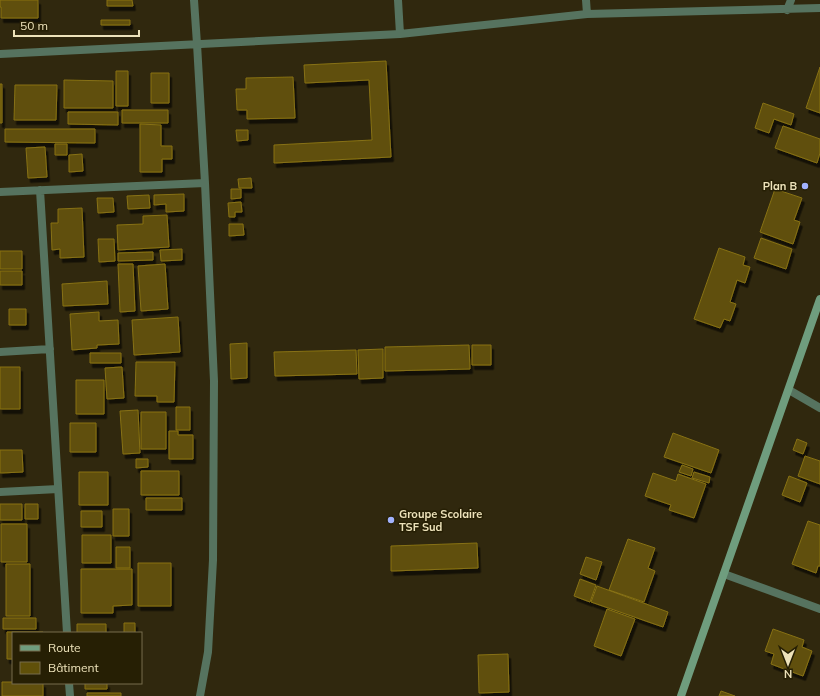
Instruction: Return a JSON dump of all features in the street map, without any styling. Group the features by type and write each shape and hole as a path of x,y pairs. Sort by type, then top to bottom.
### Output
{"main road":[{"path":"681,696 820,299"}],"street":[{"path":"194,0 205,182 214,381 214,552 208,652 200,696"},
{"path":"398,0 400,34"},
{"path":"586,0 587,14"},
{"path":"788,10 790,0"},
{"path":"0,54 400,34 587,14 820,8"},
{"path":"0,192 205,182"},
{"path":"40,190 67,632"},
{"path":"0,352 50,349"},
{"path":"789,390 820,408"},
{"path":"0,492 58,489"},
{"path":"724,574 820,609"},
{"path":"70,684 70,696"}],"building":[{"path":"0,0 38,0 38,18 1,18"},
{"path":"107,0 132,0 133,6 107,6"},
{"path":"101,20 130,20 130,25 101,25"},
{"path":"386,61 391,157 274,163 274,145 372,140 369,80 305,83 304,65"},
{"path":"820,67 820,113 806,108"},
{"path":"116,71 128,71 128,106 116,106"},
{"path":"151,73 169,73 169,103 151,103"},
{"path":"293,77 295,118 247,119 247,110 237,110 236,89 246,89 246,78"},
{"path":"64,80 113,81 113,108 64,108"},
{"path":"0,84 2,84 2,123 0,123"},
{"path":"15,85 57,85 56,120 14,120"},
{"path":"763,103 794,114 791,125 774,119 769,133 755,128"},
{"path":"122,110 168,110 168,123 122,123"},
{"path":"68,112 118,112 118,125 68,124"},
{"path":"140,124 161,125 161,146 172,146 172,159 162,159 162,172 140,172"},
{"path":"783,126 820,139 820,153 817,163 775,148"},
{"path":"5,129 95,129 95,143 5,142"},
{"path":"236,130 248,130 248,140 237,141"},
{"path":"55,144 67,144 67,155 55,155"},
{"path":"45,147 47,177 28,178 26,148"},
{"path":"82,154 83,171 69,172 69,155"},
{"path":"251,178 252,188 239,188 238,179"},
{"path":"231,189 241,189 241,198 231,199"},
{"path":"775,189 802,198 794,220 800,222 793,244 760,232"},
{"path":"184,194 184,211 166,212 166,204 154,205 154,195"},
{"path":"149,195 150,208 128,209 127,196"},
{"path":"97,198 113,198 114,212 98,213"},
{"path":"241,202 242,212 235,212 235,217 229,217 228,203"},
{"path":"82,208 84,257 60,258 60,249 52,250 51,223 58,223 58,209"},
{"path":"167,215 169,247 118,250 117,225 143,224 143,216"},
{"path":"229,224 243,224 244,235 229,236"},
{"path":"761,238 792,249 786,269 754,258"},
{"path":"98,239 114,239 115,261 99,262"},
{"path":"719,248 745,257 743,265 750,267 745,283 737,280 730,302 736,304 730,321 724,319 720,328 694,319"},
{"path":"182,249 182,260 161,261 160,250"},
{"path":"0,251 22,251 22,269 0,269"},
{"path":"153,252 153,260 118,261 118,253"},
{"path":"118,264 133,264 135,311 120,312"},
{"path":"165,264 168,309 141,311 138,266"},
{"path":"0,271 22,271 22,285 0,285"},
{"path":"107,281 108,304 63,306 62,284"},
{"path":"9,309 26,309 26,325 9,325"},
{"path":"99,312 99,321 118,320 119,344 97,345 97,348 72,350 70,314"},
{"path":"178,317 180,352 134,355 132,320"},
{"path":"247,343 247,378 231,379 230,344"},
{"path":"469,345 470,369 385,371 385,347"},
{"path":"472,345 491,345 491,365 472,365"},
{"path":"383,349 383,378 359,379 358,350"},
{"path":"356,350 357,374 275,376 274,352"},
{"path":"90,353 121,353 121,363 90,363"},
{"path":"136,362 175,362 174,402 157,402 157,396 135,396"},
{"path":"0,367 20,367 20,409 0,409"},
{"path":"122,367 124,398 107,399 105,368"},
{"path":"76,380 104,380 104,414 76,414"},
{"path":"176,407 190,407 190,430 176,430"},
{"path":"138,410 140,453 123,454 120,411"},
{"path":"141,412 166,412 166,449 141,449"},
{"path":"70,423 96,423 96,452 70,452"},
{"path":"169,431 178,431 178,435 193,435 193,459 169,459"},
{"path":"673,433 719,450 711,473 664,457"},
{"path":"797,439 807,443 803,454 793,450"},
{"path":"0,450 22,450 23,472 0,473"},
{"path":"805,456 820,461 820,484 798,476"},
{"path":"136,459 148,459 148,467 136,468"},
{"path":"682,465 693,469 691,476 679,472"},
{"path":"141,471 179,471 179,495 141,495"},
{"path":"79,472 108,472 108,505 79,505"},
{"path":"694,472 710,477 709,483 692,478"},
{"path":"653,473 676,481 678,474 706,484 694,518 669,510 671,505 645,496"},
{"path":"789,476 807,483 800,502 782,495"},
{"path":"146,498 182,498 182,510 146,510"},
{"path":"0,504 22,504 22,520 0,520"},
{"path":"25,504 38,504 38,519 25,519"},
{"path":"113,509 129,509 129,536 113,536"},
{"path":"81,511 102,511 102,527 81,527"},
{"path":"808,521 820,525 820,566 818,566 816,573 792,564"},
{"path":"1,524 27,524 27,562 1,562"},
{"path":"82,535 111,535 111,563 82,563"},
{"path":"628,539 655,548 648,568 655,571 644,602 609,590"},
{"path":"477,543 478,568 391,571 391,546"},
{"path":"116,547 130,547 130,568 116,568"},
{"path":"586,557 602,562 596,580 580,574"},
{"path":"138,563 171,563 171,606 138,606"},
{"path":"6,564 30,564 30,616 6,616"},
{"path":"81,569 132,569 132,605 113,606 113,613 81,613"},
{"path":"580,579 596,585 590,602 574,596"},
{"path":"597,586 668,612 663,627 591,602"},
{"path":"607,609 635,619 621,656 594,646"},
{"path":"3,618 36,618 36,629 3,629"},
{"path":"124,623 135,623 135,632 124,632"},
{"path":"77,624 106,624 106,632 77,632"},
{"path":"773,629 804,640 802,647 812,651 803,676 771,664 774,654 765,651"},
{"path":"7,632 12,632 12,659 7,659"},
{"path":"508,654 509,692 479,693 478,655"},
{"path":"2,682 12,682 12,684 43,684 43,696 2,696"},
{"path":"85,684 107,684 107,689 85,689"},
{"path":"721,691 735,696 719,696"},
{"path":"87,693 121,693 121,696 87,696"}],"place":[{"name":"Plan B","path":"805,186"},
{"name":"Groupe Scolaire TSF Sud","path":"391,520"}]}
